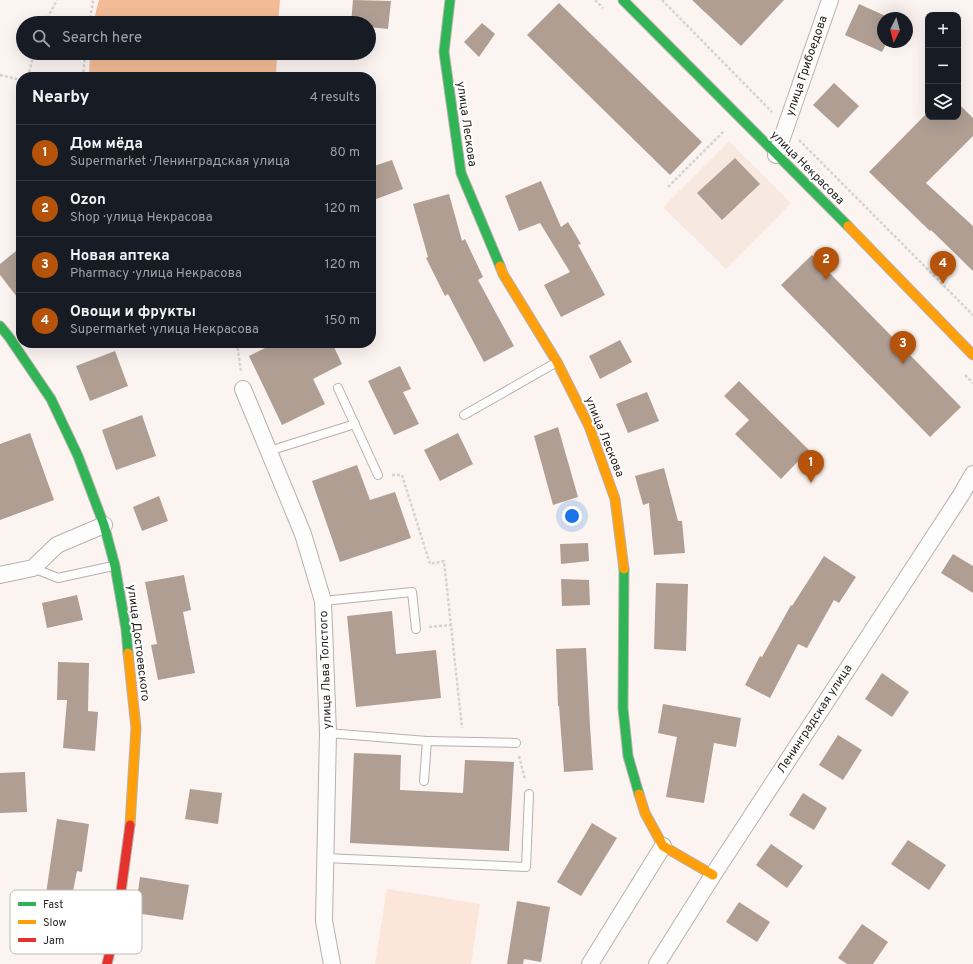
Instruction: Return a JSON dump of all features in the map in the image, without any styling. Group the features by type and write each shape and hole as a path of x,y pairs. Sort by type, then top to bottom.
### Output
{"street":[{"name":"улица Лескова","path":"450,0 444,52 452,98 461,174 503,274 557,362 589,426 615,499 624,565 623,708 628,756 645,813 663,846"},
{"name":"улица Некрасова","path":"623,0 850,228 973,355"},
{"name":"улица Грибоедова","path":"776,155 830,0"},
{"name":"улица Достоевского","path":"0,326 16,347"},
{"name":"улица Достоевского","path":"16,348 51,399 78,456 104,525 115,566 126,629 136,728 129,834 121,890"},
{"name":"улица Льва Толстого","path":"243,389 303,534 323,601 328,733 324,921 332,964"},
{"name":"Ленинградская улица","path":"657,964 713,875 961,495 973,474"},
{"path":"0,575 33,568 57,545 104,525"},
{"path":"590,964 663,846 713,875"},
{"name":"улица Достоевского","path":"107,964 110,954"}],"lane":[{"path":"464,415 557,362"},
{"path":"338,388 378,475"},
{"path":"269,451 355,424"},
{"path":"33,568 58,578 115,566"},
{"path":"323,601 412,592 416,629"},
{"path":"328,733 427,741 516,744"},
{"path":"424,781 427,741"},
{"path":"325,858 526,867 529,794"}],"path":[{"path":"49,16 57,0"},
{"path":"90,0 93,2 90,16"},
{"path":"662,0 973,315"},
{"path":"29,72 32,60"},
{"path":"83,72 84,60"},
{"path":"0,75 16,79"},
{"path":"668,187 724,131"},
{"path":"238,348 243,389"},
{"path":"378,475 402,474 430,564 444,560 463,742"},
{"path":"416,629 451,625"},
{"path":"516,744 529,794"}],"shaded area":[{"path":"99,0 280,0 279,16 95,16"},
{"path":"90,60 277,60 276,72 89,72"},
{"path":"729,141 791,203 726,269 663,207"},
{"path":"387,889 480,904 471,964 375,964"}],"building":[{"path":"353,0 391,1 388,29 376,28 376,16 352,16"},
{"path":"692,0 784,0 741,46"},
{"path":"559,3 702,142 670,175 527,35"},
{"path":"859,4 877,12 877,48 884,48 882,52 845,35"},
{"path":"482,23 495,34 479,57 464,42"},
{"path":"834,83 859,106 838,128 813,105"},
{"path":"961,106 973,118 973,136 926,183 973,226 973,271 931,230 930,231 869,172 925,115 925,120 961,120"},
{"path":"735,158 760,184 722,220 697,193"},
{"path":"392,160 403,189 376,199 376,165"},
{"path":"541,181 561,227 568,222 581,244 578,245 605,295 561,317 544,285 570,272 540,223 519,231 505,196"},
{"path":"449,194 462,241 465,239 483,277 478,280 514,346 484,362 448,294 445,296 426,258 428,257 413,204"},
{"path":"16,251 16,296 0,275 0,264"},
{"path":"812,255 961,407 930,437 781,285"},
{"path":"620,340 632,362 600,379 589,356"},
{"path":"265,348 334,348 342,364 313,379 325,404 282,425 249,356"},
{"path":"115,351 128,386 90,401 76,366"},
{"path":"400,366 411,389 403,392 419,424 394,435 368,381"},
{"path":"739,381 809,450 781,479 735,434 749,420 724,396"},
{"path":"647,392 659,421 628,433 616,404"},
{"path":"142,415 156,456 116,470 102,430"},
{"path":"558,427 578,497 553,505 534,436"},
{"path":"30,433 54,500 0,520 0,444"},
{"path":"458,433 473,464 440,481 424,450"},
{"path":"357,465 370,500 395,492 411,538 340,562 312,481"},
{"path":"664,468 678,521 682,521 685,553 654,555 649,503 643,505 635,476"},
{"path":"159,496 168,521 142,531 133,507"},
{"path":"588,543 589,561 561,564 560,544"},
{"path":"953,554 973,566 973,593 941,573"},
{"path":"824,556 856,577 839,603 834,600 807,648 798,644 770,698 745,685 760,656 762,657 791,605 792,606"},
{"path":"184,575 191,610 183,612 195,673 158,680 151,645 157,644 145,582"},
{"path":"561,579 589,580 590,605 562,606"},
{"path":"656,583 688,584 686,651 654,649"},
{"path":"77,595 83,620 47,628 42,603"},
{"path":"392,611 396,654 436,650 441,698 356,707 347,616"},
{"path":"586,648 593,770 564,772 558,706 556,649"},
{"path":"58,662 89,663 88,711 98,712 95,751 63,748 67,700 57,700"},
{"path":"882,673 909,692 892,717 865,699"},
{"path":"663,704 741,718 736,747 714,743 704,803 666,797 677,737 658,733"},
{"path":"838,735 862,750 843,780 819,765"},
{"path":"354,753 401,755 400,790 463,793 465,760 514,762 509,851 350,843"},
{"path":"25,772 27,812 0,813 0,773"},
{"path":"190,789 222,793 218,824 185,819"},
{"path":"803,793 827,808 814,830 789,815"},
{"path":"57,819 89,824 82,872 77,871 73,890 47,890"},
{"path":"592,823 617,838 581,896 557,882"},
{"path":"908,840 946,865 929,890 891,864"},
{"path":"771,844 803,866 787,888 756,865"},
{"path":"140,877 189,885 183,920 142,914 142,890 138,890"},
{"path":"517,901 550,907 541,962 524,959 523,964 507,964"},
{"path":"739,902 770,922 757,942 726,922"},
{"path":"862,924 888,942 873,964 847,964 838,958"}],"traffic: fast":[{"path":"450,0 444,52 461,173 500,266"},
{"path":"623,0 848,226"},
{"path":"0,326 16,347"},
{"path":"16,348 51,399 78,456 104,525 115,566 126,629 128,653"},
{"path":"624,569 623,708 628,756 639,794"}],"traffic: slow":[{"path":"848,226 973,355"},
{"path":"500,266 503,274 557,362 589,426 615,499 624,569"},
{"path":"128,653 136,728 130,825"},
{"path":"639,794 645,813 663,846 713,875"}],"traffic: jam":[{"path":"121,890 130,825"},
{"path":"107,964 109,954"}],"place":[{"name":"Ozon","path":"826,280"},
{"name":"Овощи и фрукты","path":"943,284"},
{"name":"Новая аптека","path":"903,364"},
{"name":"Дом мёда","path":"811,483"}]}
